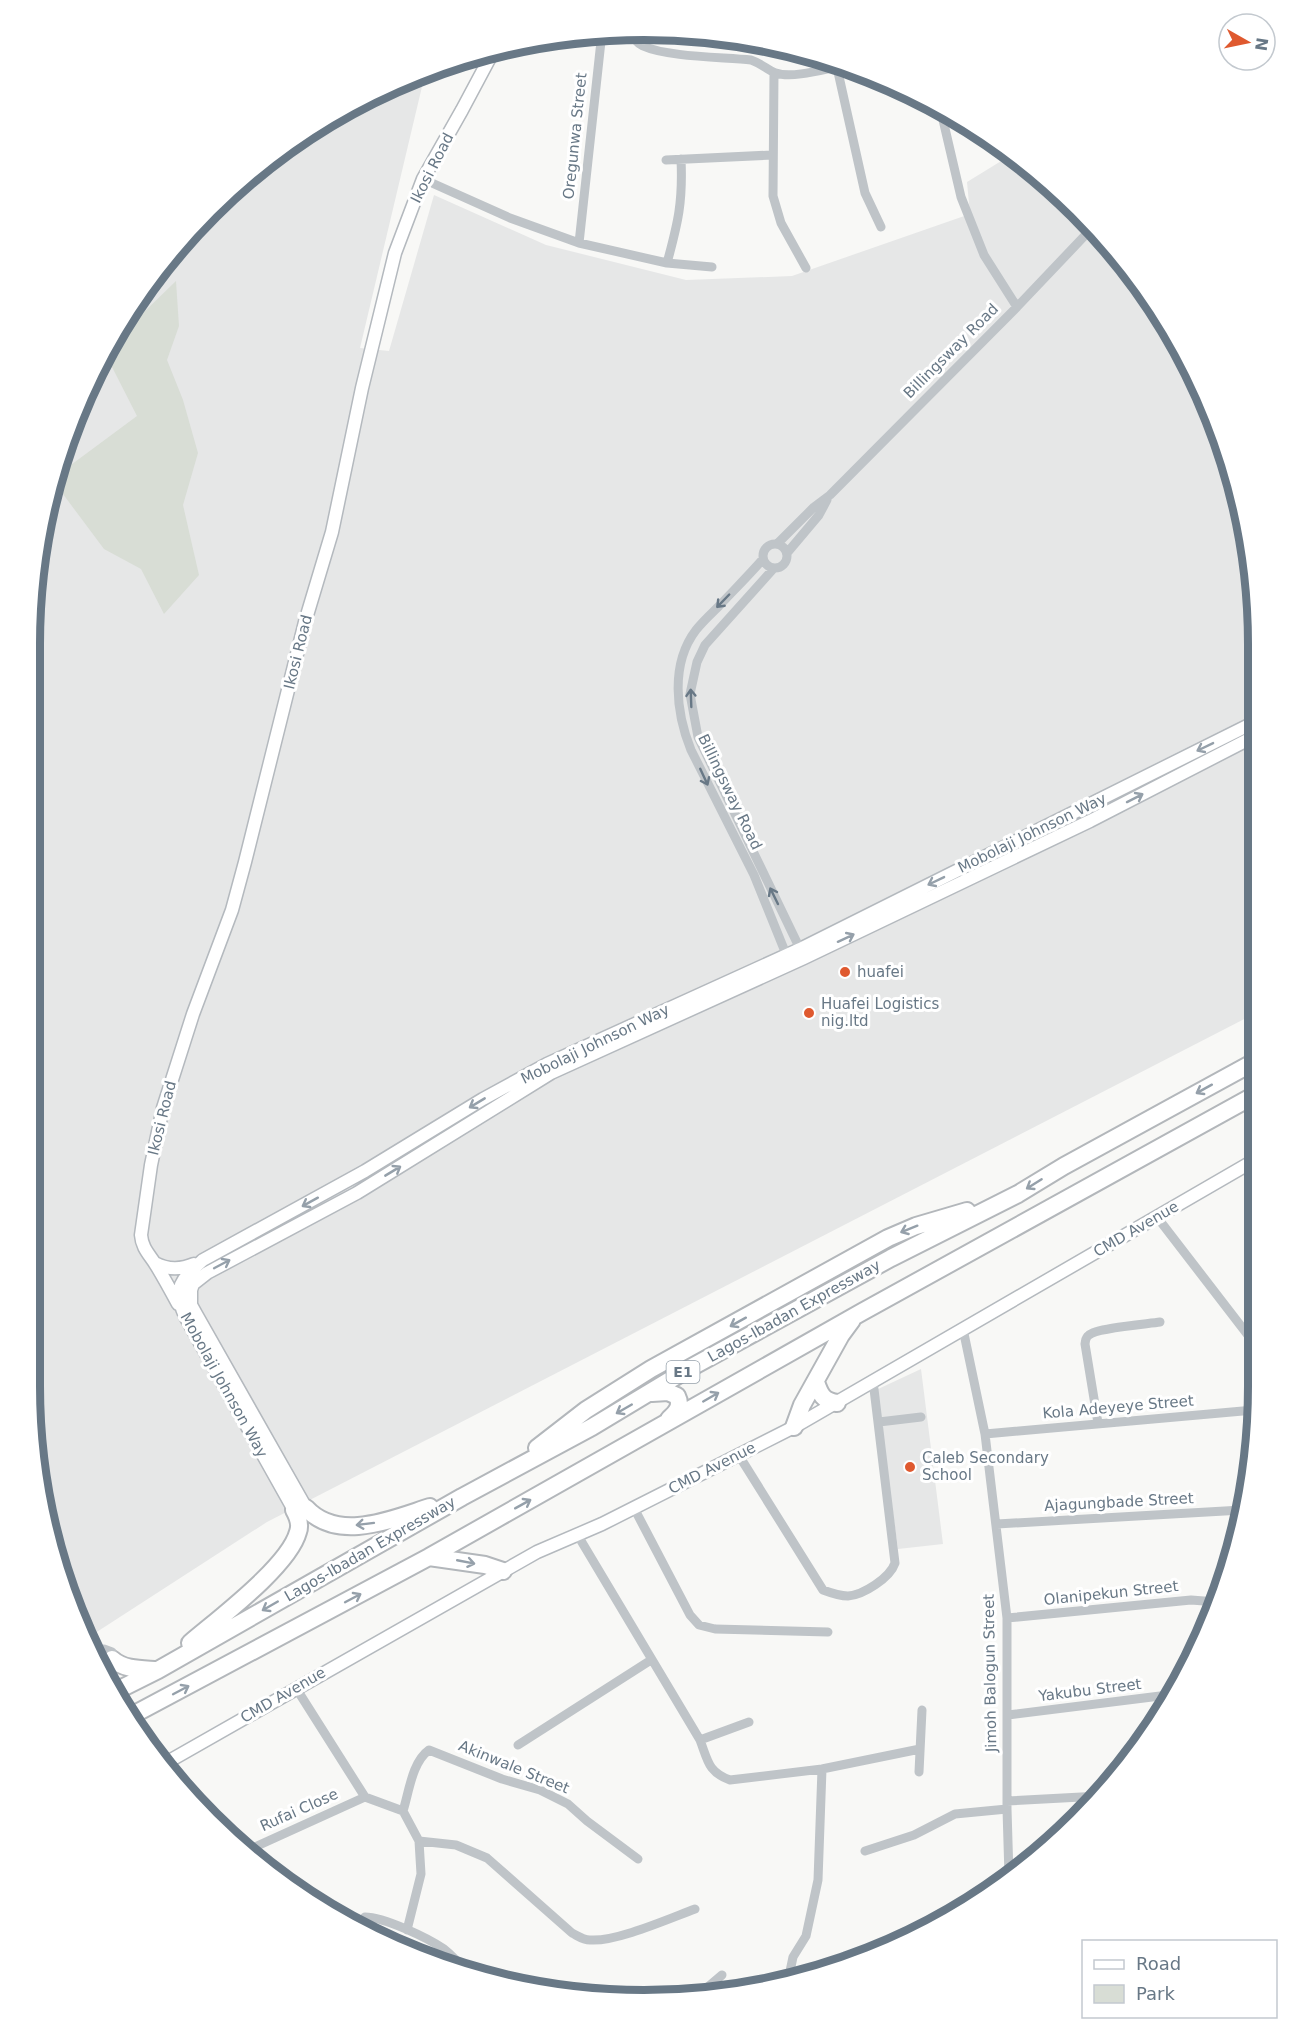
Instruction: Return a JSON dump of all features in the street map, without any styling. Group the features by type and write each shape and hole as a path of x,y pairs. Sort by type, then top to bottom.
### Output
{"highway":[{"name":"Lagos-Ibadan Expressway","path":"122,1688 158,1670 462,1497 592,1428 690,1368 891,1258 992,1207 1248,1065"},
{"name":"E1","path":"137,1714 429,1557 862,1312 1248,1099"},
{"path":"521,1465 534,1450 577,1416 651,1369 888,1238 916,1226 992,1207 1013,1228"},
{"path":"794,1427 802,1405 841,1335 849,1323 862,1312"},
{"path":"816,1382 820,1395 828,1402 837,1403"},
{"path":"652,1393 673,1393 678,1396 679,1400 676,1413 657,1428"},
{"path":"107,1660 126,1666 158,1670 244,1597 287,1554 298,1532 300,1509 324,1522 339,1526 361,1525 386,1521 462,1497"},
{"path":"429,1557 484,1565 503,1571"}],"street":[{"path":"636,40 640,45 657,51 751,60 762,63 774,73 790,75 822,68"},
{"name":"Oregunwa Street","path":"579,243 601,42"},
{"name":"Ikosi Road","path":"182,1300 146,1252 142,1243 142,1226 151,1165 163,1108 193,1014 232,910 305,622 332,532 395,253 423,179 488,61"},
{"path":"774,73 773,196 782,223 806,268"},
{"path":"841,74 865,193 881,227"},
{"path":"943,119 962,197 984,255 1017,306"},
{"path":"666,160 772,155"},
{"path":"667,263 679,221 682,192 681,159"},
{"path":"423,179 510,218 579,243 667,263 712,267"},
{"name":"Billingsway Road","path":"777,544 814,507 830,495 1087,233"},
{"name":"Billingsway Road","path":"787,553 819,515 830,495"},
{"path":"777,544 784,546 787,553 784,564 774,568 767,565 764,559 766,548 777,544"},
{"name":"Billingsway Road","path":"764,559 695,630 680,672 678,692 682,729 754,874 788,960"},
{"name":"Billingsway Road","path":"774,568 705,645 690,694 698,737 802,953"},
{"name":"Mobolaji Johnson Way","path":"187,1275 220,1265 295,1227 387,1175 551,1072 788,960 1248,726"},
{"name":"Mobolaji Johnson Way","path":"802,953 1080,826 1248,740"},
{"name":"Mobolaji Johnson Way","path":"187,1275 203,1260 365,1172 483,1099 547,1064 788,960"},
{"name":"CMD Avenue","path":"171,1760 537,1552 634,1508 794,1427 1248,1166"},
{"path":"1157,1217 1248,1335"},
{"path":"155,1263 187,1275"},
{"name":"Mobolaji Johnson Way","path":"182,1300 191,1290 187,1275"},
{"name":"Mobolaji Johnson Way","path":"182,1300 185,1316 300,1509"},
{"name":"Mobolaji Johnson Way","path":"182,1300 195,1314 300,1509"},
{"path":"1098,1423 1085,1344 1086,1338 1090,1333 1160,1322"},
{"name":"Jimoh Balogun Street","path":"963,1329 985,1434 1007,1618 1009,1867"},
{"path":"738,1454 823,1590 849,1596 885,1578 895,1563 873,1381"},
{"name":"Kola Adeyeye Street","path":"985,1434 1247,1411"},
{"path":"879,1422 921,1417"},
{"path":"634,1508 690,1615 699,1625 715,1629 828,1632"},
{"name":"Ajagungbade Street","path":"997,1524 1235,1510"},
{"path":"577,1534 700,1740 711,1769 717,1776 730,1780 822,1769 920,1749"},
{"name":"Olanipekun Street","path":"1007,1618 1191,1600 1208,1601"},
{"path":"518,1745 651,1659"},
{"path":"296,1688 365,1797 403,1811 418,1841 421,1874 407,1930"},
{"name":"Yakubu Street","path":"1008,1715 1163,1696"},
{"path":"919,1772 922,1710"},
{"path":"700,1740 749,1722"},
{"name":"Akinwale Street","path":"403,1811 418,1763 422,1755 429,1750 502,1779 540,1790 568,1804 586,1821 638,1859"},
{"path":"790,1972 793,1957 806,1936 818,1880 822,1769"},
{"name":"Rufai Close","path":"255,1847 365,1797"},
{"path":"865,1851 914,1835 955,1814 1007,1805 1087,1797"},
{"path":"418,1841 456,1845 487,1858 572,1933 587,1940 599,1940 629,1932 695,1909"},
{"path":"362,1920 372,1917 407,1930 442,1948 456,1959"},
{"path":"710,1985 722,1975"}],"shaded area":[{"path":"423,82 360,348 389,351 434,195 546,245 686,280 792,276 970,214 967,182 1004,159 1043,190 1072,217 1099,246 1147,309 1168,343 1203,413 1228,488 1237,527 1247,605 1248,1017 267,1522 94,1634 61,1542 46,1464 40,1385 40,644 42,605 52,527 61,488 86,413 121,342 165,277 190,246 246,190 309,142 343,121"},
{"name":"Caleb Secondary School","path":"921,1369 943,1544 898,1549 876,1390"}],"green space":[{"path":"176,281 179,326 167,360 183,400 198,453 183,505 199,575 164,614 141,569 104,549 60,491 67,468 137,416 112,367 106,371 121,342 137,317"}],"place":[{"name":"huafei","path":"845,972"},
{"name":"Huafei Logistics nig.ltd","path":"809,1013"},
{"name":"Caleb Secondary School","path":"910,1467"}]}
